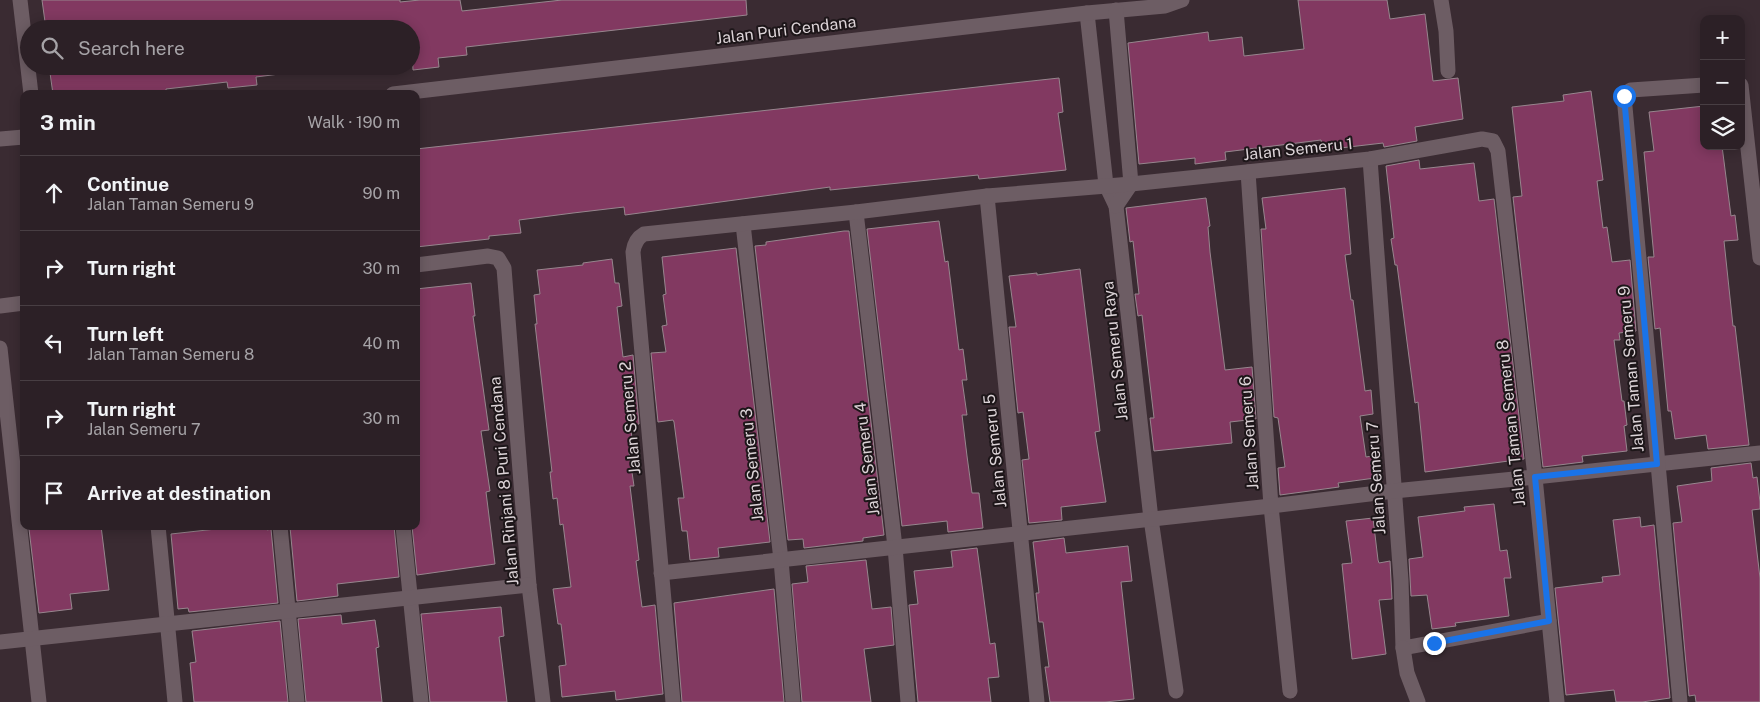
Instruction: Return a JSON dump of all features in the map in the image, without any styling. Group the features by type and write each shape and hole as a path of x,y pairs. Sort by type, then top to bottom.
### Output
{"street":[{"path":"20,0 22,20"},
{"name":"Jalan Puri Cendana","path":"420,91 1087,13 1165,6 1182,0"},
{"path":"1441,0 1446,31 1448,70"},
{"path":"1087,13 1106,186 1116,206 1131,184 1116,10"},
{"path":"29,75 31,90"},
{"name":"Jalan Taman Semeru 9","path":"1680,702 1624,99 1626,93 1631,90 1700,85"},
{"path":"1743,105 1760,258"},
{"path":"0,139 20,137"},
{"name":"Jalan Semeru 1","path":"987,196 1131,184 1370,159 1482,139 1492,141"},
{"name":"Jalan Taman Semeru 8","path":"1492,141 1498,151 1535,477 1557,702"},
{"name":"Jalan Semeru 7","path":"1370,159 1404,648 1407,673 1418,702"},
{"name":"Jalan Semeru 6","path":"1248,172 1271,506 1290,691"},
{"name":"Jalan Semeru 2","path":"673,702 634,246 639,237 644,234 987,196"},
{"name":"Jalan Semeru 5","path":"987,196 1037,702"},
{"name":"Jalan Semeru Raya","path":"1116,206 1151,520 1176,691"},
{"name":"Jalan Semeru 4","path":"856,212 895,547 908,702"},
{"name":"Jalan Semeru 3","path":"743,224 781,560 793,702"},
{"name":"Jalan Rinjani 8 Puri Cendana","path":"420,264 488,256 498,258 504,268 529,585 543,702"},
{"path":"0,306 20,304"},
{"path":"0,348 20,524"},
{"path":"661,573 1151,520 1394,491 1760,453"},
{"path":"21,530 39,702"},
{"path":"158,530 175,702"},
{"path":"280,530 297,702"},
{"path":"403,530 421,702"},
{"path":"0,642 529,585"},
{"path":"1404,648 1549,621"}],"building":[{"path":"42,0 400,0 400,2 460,0 462,11 562,0 746,0 747,15 466,47 467,55 438,58 439,67 420,69 420,20 45,20"},
{"path":"1298,0 1387,0 1390,19 1425,14 1433,81 1458,78 1463,119 1415,127 1417,141 1384,147 1383,143 1323,150 1321,140 1225,152 1226,160 1195,164 1195,158 1139,164 1128,43 1208,32 1209,41 1242,37 1244,56 1304,49"},
{"path":"50,75 272,75 256,77 257,85 228,88 227,82 166,90 52,90"},
{"path":"1059,78 1063,112 1058,113 1066,170 979,179 978,175 830,190 830,187 625,215 624,207 573,213 519,220 521,233 489,236 489,239 420,247 420,149"},
{"path":"1591,91 1603,180 1597,181 1603,228 1607,227 1612,262 1630,260 1636,331 1619,333 1620,340 1614,340 1627,425 1624,426 1627,451 1582,456 1583,462 1543,467 1513,197 1522,196 1512,107 1564,101 1563,95"},
{"path":"1700,106 1700,150 1723,150 1731,216 1735,215 1738,240 1724,241 1749,445 1708,449 1706,435 1675,439 1671,411 1668,411 1660,328 1655,329 1648,257 1654,257 1644,152 1654,151 1649,112"},
{"path":"1419,160 1420,169 1474,163 1479,201 1494,199 1524,459 1425,472 1418,402 1415,403 1397,265 1395,265 1391,239 1394,238 1386,166"},
{"path":"1345,188 1351,254 1345,255 1365,391 1371,390 1373,414 1360,416 1366,457 1372,456 1375,478 1338,483 1339,487 1280,495 1278,468 1285,467 1278,418 1274,417 1261,229 1266,229 1262,198"},
{"path":"1206,198 1210,226 1208,227 1210,252 1225,370 1252,367 1256,419 1230,422 1232,443 1154,451 1150,418 1154,418 1142,315 1138,316 1135,294 1139,294 1133,241 1130,242 1126,208"},
{"path":"939,221 945,262 948,261 959,350 963,349 967,380 962,380 967,415 962,415 972,493 979,493 983,528 948,532 947,521 902,526 867,229"},
{"path":"849,231 884,535 863,538 863,541 804,548 803,539 788,540 755,246 766,245 766,242"},
{"path":"736,248 770,542 718,548 719,557 690,560 687,531 682,531 678,498 684,498 674,422 673,420 658,422 651,353 666,352 662,326 667,325 663,295 666,294 662,257"},
{"path":"612,259 615,283 619,283 622,306 617,307 623,357 633,355 639,424 630,425 634,451 629,452 634,486 630,486 639,560 636,561 642,607 655,605 663,694 616,700 615,691 562,697 559,666 566,665 561,624 558,624 553,589 571,587 563,524 560,525 557,498 553,499 550,472 552,472 535,324 537,324 534,295 540,294 537,270 583,265 583,263"},
{"path":"1080,269 1100,431 1095,432 1106,502 1061,507 1062,520 1029,523 1022,460 1029,459 1023,412 1018,413 1009,327 1016,327 1009,276 1037,273 1037,275"},
{"path":"471,283 475,316 473,316 489,430 481,431 490,491 486,492 495,564 417,575 412,530 420,530 420,289"},
{"path":"1751,463 1753,478 1757,477 1760,502 1760,509 1752,510 1760,578 1760,702 1696,702 1695,695 1689,696 1673,523 1682,522 1677,486 1712,481 1711,468"},
{"path":"1494,504 1500,551 1507,550 1511,578 1504,578 1509,616 1455,623 1456,626 1432,629 1427,595 1411,596 1409,559 1423,557 1418,517 1465,511 1464,507"},
{"path":"1640,517 1641,527 1654,525 1670,698 1642,702 1616,702 1614,690 1566,695 1555,588 1603,582 1602,577 1620,575 1613,520"},
{"path":"1373,518 1379,563 1390,561 1392,599 1379,600 1386,654 1352,659 1342,564 1352,563 1346,521"},
{"path":"29,530 102,530 109,590 70,594 72,609 39,613"},
{"path":"207,530 271,530 278,603 189,612 188,608 178,609 171,534"},
{"path":"290,530 394,530 399,577 337,584 338,596 297,601"},
{"path":"1064,538 1066,553 1128,546 1132,581 1121,582 1134,699 1105,702 1050,702 1045,667 1049,667 1043,622 1039,622 1036,593 1039,593 1033,542"},
{"path":"977,548 990,644 995,643 999,677 988,678 991,702 918,702 909,605 918,604 914,571 953,567 951,551"},
{"path":"866,560 872,609 891,607 894,645 864,649 871,702 802,702 792,584 808,582 806,566"},
{"path":"774,589 784,702 682,702 674,603"},
{"path":"501,607 504,636 499,637 507,702 430,702 421,614"},
{"path":"341,615 342,624 375,620 379,647 376,648 382,702 306,702 298,619"},
{"path":"280,621 288,702 194,702 190,663 196,662 192,631"}],"route":[{"path":"1434,643 1549,621 1535,477 1657,464 1624,96"}]}
